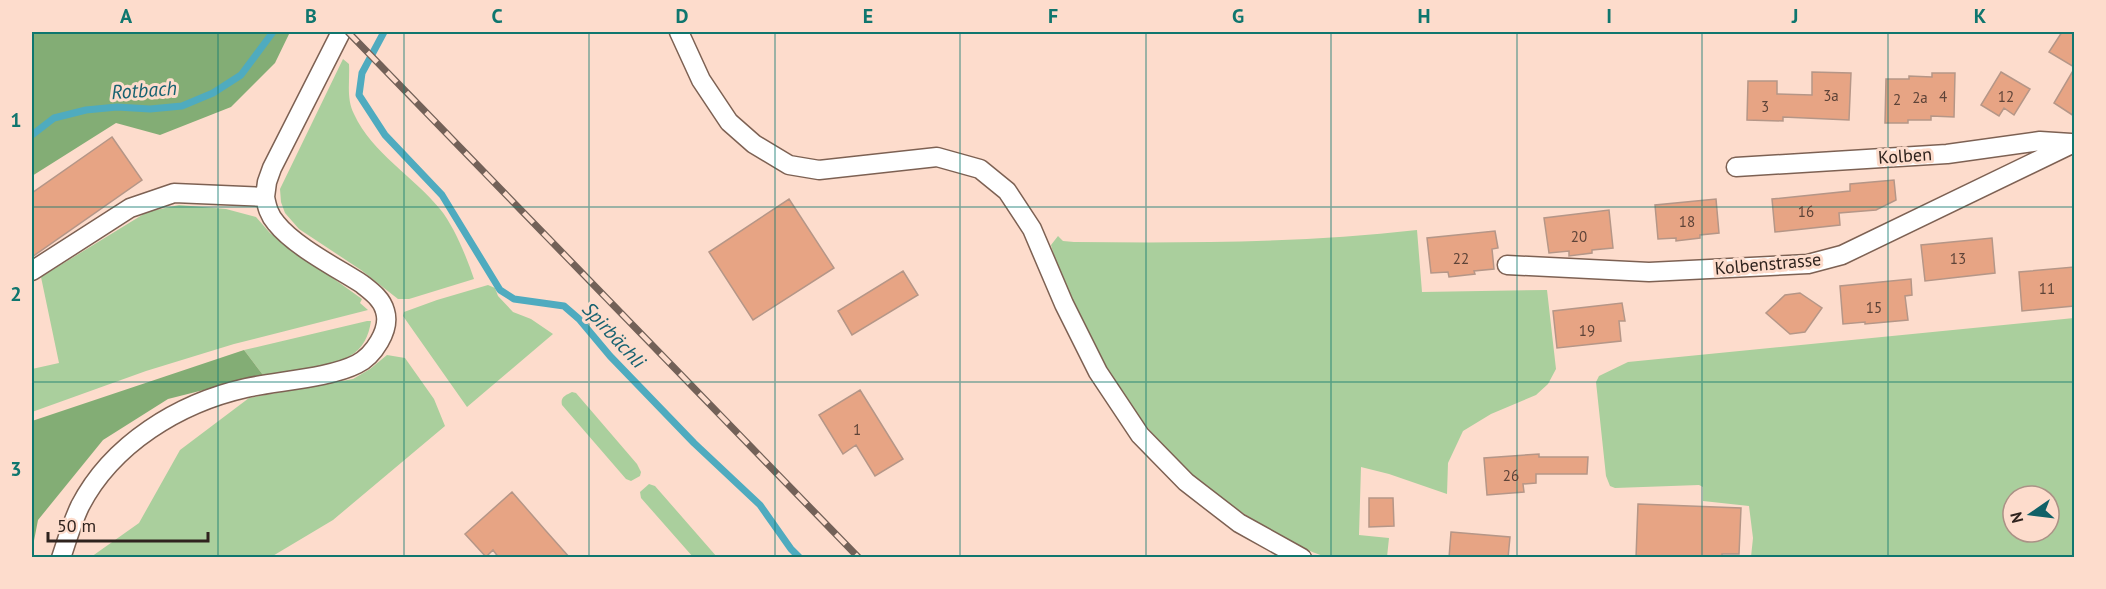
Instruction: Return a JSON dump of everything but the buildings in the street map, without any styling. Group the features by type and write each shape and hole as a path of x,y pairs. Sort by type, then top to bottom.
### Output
{"street":[{"path":"61,558 81,506 95,481 120,454 158,423 199,403 244,388 333,371 357,364 371,354 379,342 386,322 386,312 381,302 362,284 290,237 275,223 268,210 265,197 272,168 341,32"},
{"path":"679,32 701,80 729,122 754,144 789,165 819,170 938,157 980,169 1006,191 1032,229 1064,304 1098,372 1140,435 1186,483 1239,523 1302,558"},
{"name":"Kolben","path":"1736,167 1947,154 2040,141 2074,143"},
{"name":"Kolbenstrasse","path":"1507,265 1649,272 1808,264 1842,255 2074,143"},
{"path":"32,271 130,208 174,193 265,197"}],"green space":[{"path":"32,32 290,32 275,63 231,107 160,135 116,123 32,176"},
{"path":"343,59 349,64 349,96 354,114 362,128 371,141 440,209 455,233 474,279 409,299 398,299 361,270 299,229 285,213 280,189"},
{"path":"179,205 226,209 256,217 270,233 362,299 360,303 368,310 234,344 146,371 32,412 32,369 59,363 41,277 147,212"},
{"path":"1417,230 1422,292 1547,290 1556,369 1548,384 1536,395 1491,414 1463,431 1448,463 1447,494 1361,467 1359,535 1389,538 1387,557 1341,559 1328,557 1298,545 1237,509 1178,461 1153,434 1131,405 1092,340 1051,245 1058,236 1063,241 1074,242 1203,242 1289,240"},
{"path":"488,285 495,288 498,296 513,312 531,319 553,334 467,407 403,316 404,312"},
{"path":"2074,318 2074,557 1751,557 1753,538 1749,506 1703,501 1703,487 1699,485 1615,488 1610,486 1606,476 1596,382 1599,376 1628,362"},
{"path":"371,321 369,331 358,350 341,360 319,367 263,375 244,350"},
{"path":"244,350 263,375 168,399 103,440 38,520 32,551 32,421"},
{"path":"387,355 405,358 434,399 445,426 333,520 271,557 91,557 139,523 180,450 249,398 353,379"},
{"path":"572,392 576,393 637,464 641,472 640,476 631,481 626,479 562,405 563,398"},
{"path":"649,484 655,486 717,557 693,557 641,498 640,492"}],"waterway":[{"name":"Rotbach","path":"32,135 54,118 86,110 182,106 213,93 241,75 273,32"},
{"name":"Spirbächli","path":"384,32 362,73 359,95 385,135 442,195 500,290 514,299 564,306 579,319 610,356 694,443 760,505 800,558"}],"railway":[{"path":"348,32 859,558"}]}
